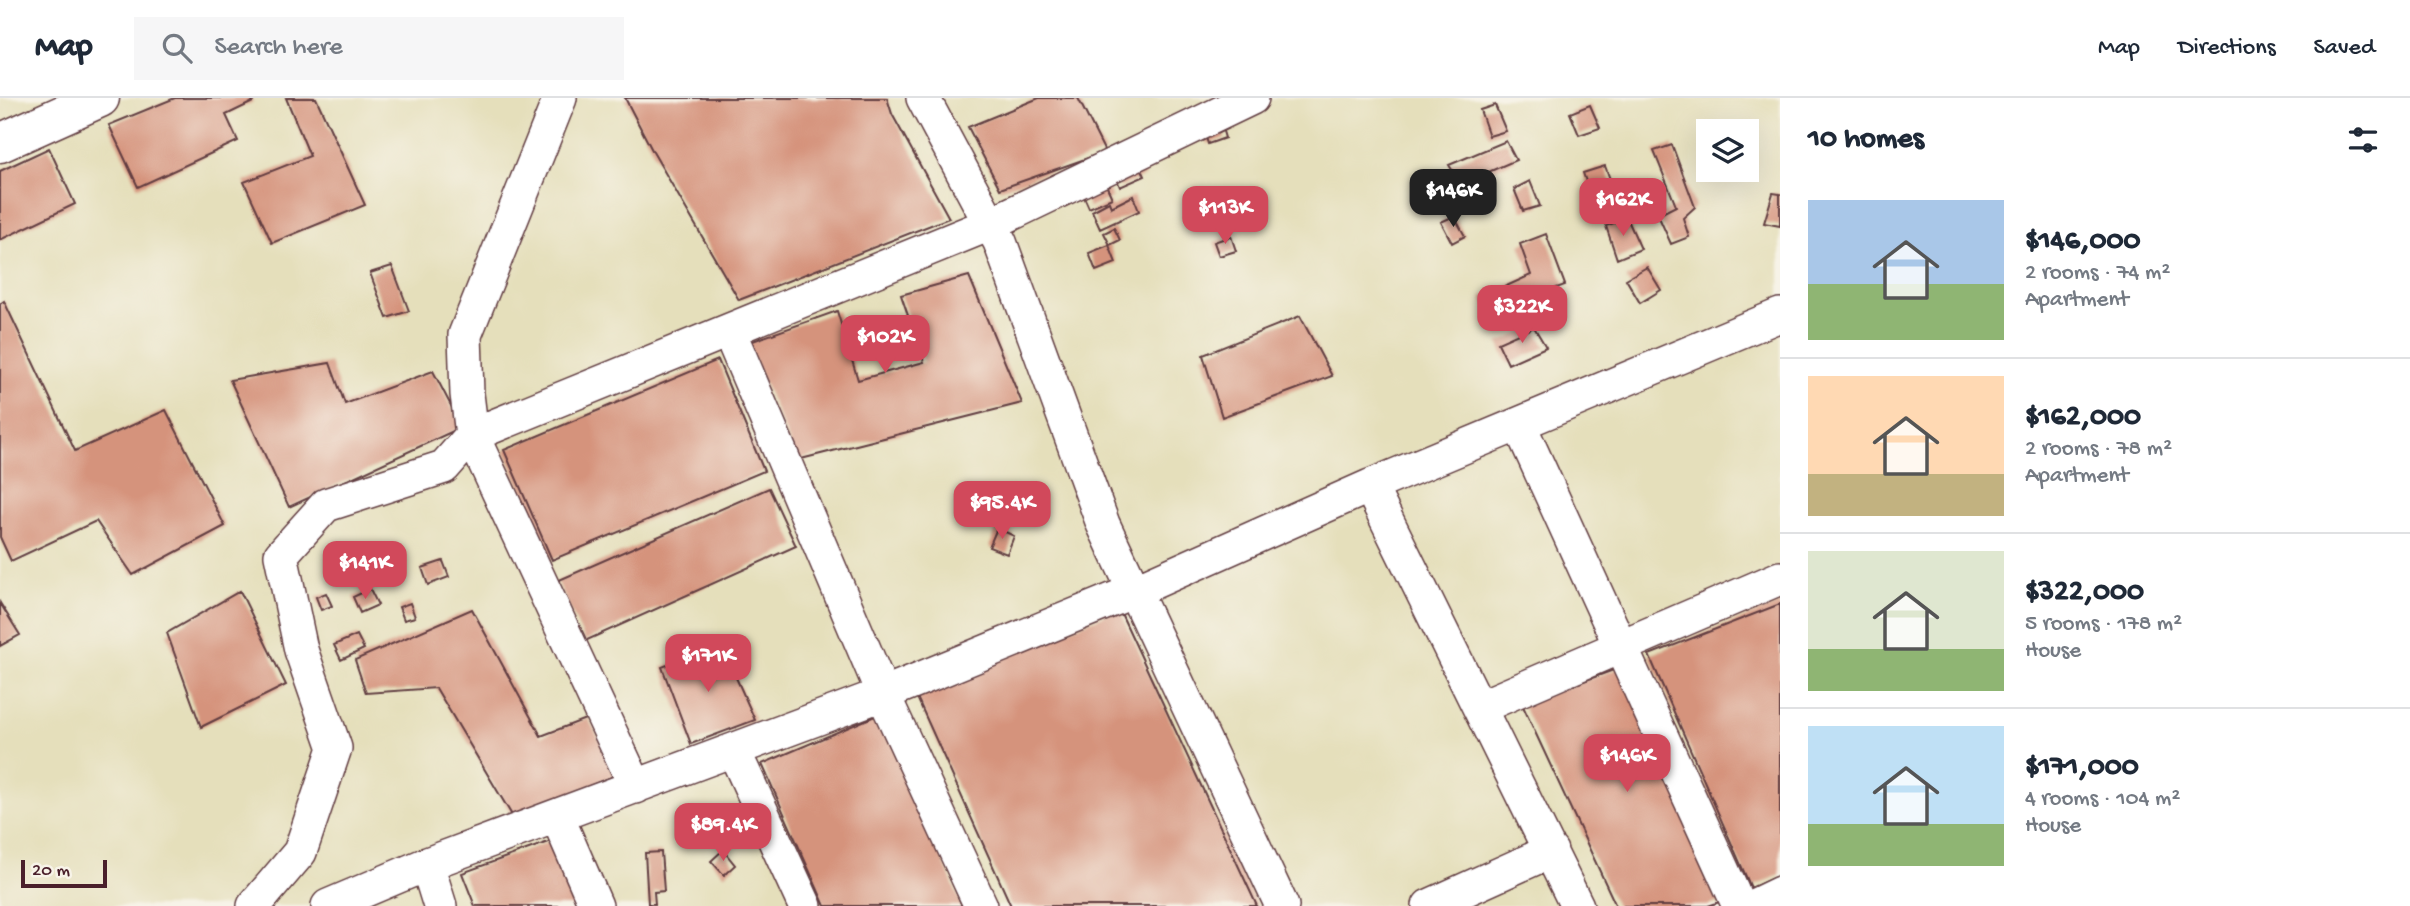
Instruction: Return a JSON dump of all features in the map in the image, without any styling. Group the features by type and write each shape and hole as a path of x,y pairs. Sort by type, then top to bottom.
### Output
{"street":[{"path":"0,143 100,98"},
{"path":"560,98 465,335 467,394 472,435 636,786"},
{"path":"923,98 1000,242 1103,524 1282,906"},
{"path":"254,906 300,852 335,748 302,650 281,555 326,505 444,467 472,435 990,224 1252,98"},
{"path":"328,906 427,864 883,694 1134,591 1370,486 1780,315"},
{"path":"729,331 883,694 981,906"},
{"path":"1519,424 1739,906"},
{"path":"1370,486 1577,906"},
{"path":"1479,707 1780,579"},
{"path":"734,751 805,906"},
{"path":"557,816 596,906"},
{"path":"1429,906 1551,851"},
{"path":"427,864 440,906"},
{"path":"1753,906 1780,893"}],"building":[{"path":"175,98 251,98 253,102 226,115 238,141 138,187 109,125"},
{"path":"286,98 316,98 365,205 272,243 244,182 310,156"},
{"path":"625,98 887,98 892,114 949,218 739,300 653,152"},
{"path":"1039,98 1078,98 1105,152 1000,189 968,127"},
{"path":"1495,105 1506,131 1489,136 1480,110"},
{"path":"1590,105 1600,128 1579,135 1570,113"},
{"path":"1222,128 1225,138 1208,144 1205,134"},
{"path":"1506,141 1516,160 1461,184 1449,165"},
{"path":"1672,145 1695,207 1683,218 1689,237 1671,244 1658,215 1676,206 1654,151"},
{"path":"49,148 75,204 0,240 0,171"},
{"path":"1140,165 1145,176 1120,187 1115,175"},
{"path":"1605,166 1613,187 1590,193 1583,173"},
{"path":"1104,180 1112,198 1089,208 1081,190"},
{"path":"1530,181 1540,206 1523,211 1514,189"},
{"path":"1773,193 1780,194 1780,226 1764,223"},
{"path":"1133,196 1139,211 1100,229 1092,211 1109,202 1111,207"},
{"path":"1454,216 1465,236 1452,243 1441,222"},
{"path":"1627,218 1641,249 1617,259 1606,226"},
{"path":"1114,228 1120,240 1110,245 1104,233"},
{"path":"1546,234 1565,285 1489,312 1482,297 1531,275 1520,244"},
{"path":"1231,236 1236,251 1219,256 1214,242"},
{"path":"1109,245 1116,263 1096,271 1089,253"},
{"path":"392,266 409,311 387,318 370,273"},
{"path":"1647,267 1661,290 1640,303 1626,279"},
{"path":"969,276 1022,403 797,460 747,343 837,311 858,380 924,362 901,295"},
{"path":"4,301 75,451 166,410 225,526 133,575 96,521 11,561 0,537 0,304"},
{"path":"1300,316 1332,376 1222,417 1203,355"},
{"path":"1534,327 1546,347 1508,364 1498,343"},
{"path":"718,360 764,471 552,560 504,450"},
{"path":"330,363 345,404 433,371 462,427 289,507 230,380"},
{"path":"769,488 796,546 585,641 557,581"},
{"path":"997,528 1014,536 1007,554 989,547"},
{"path":"443,561 449,577 428,585 422,568"},
{"path":"370,589 378,605 360,613 353,597"},
{"path":"240,591 286,685 201,727 167,633"},
{"path":"326,593 332,606 321,610 316,597"},
{"path":"0,603 20,635 0,646"},
{"path":"410,603 415,617 404,620 399,607"},
{"path":"1780,604 1780,875 1751,888 1649,655"},
{"path":"472,609 541,736 588,718 619,774 513,817 436,688 366,693 355,660"},
{"path":"1119,609 1257,906 1011,906 915,693"},
{"path":"357,635 364,649 341,660 334,645"},
{"path":"721,644 755,720 691,744 662,667"},
{"path":"1627,665 1734,897 1708,906 1616,906 1522,704"},
{"path":"882,713 962,906 825,906 762,764"},
{"path":"551,841 579,906 475,906 462,873"},
{"path":"723,850 735,865 724,875 711,861"},
{"path":"661,852 664,891 654,892 655,904 648,904 645,853"}]}
